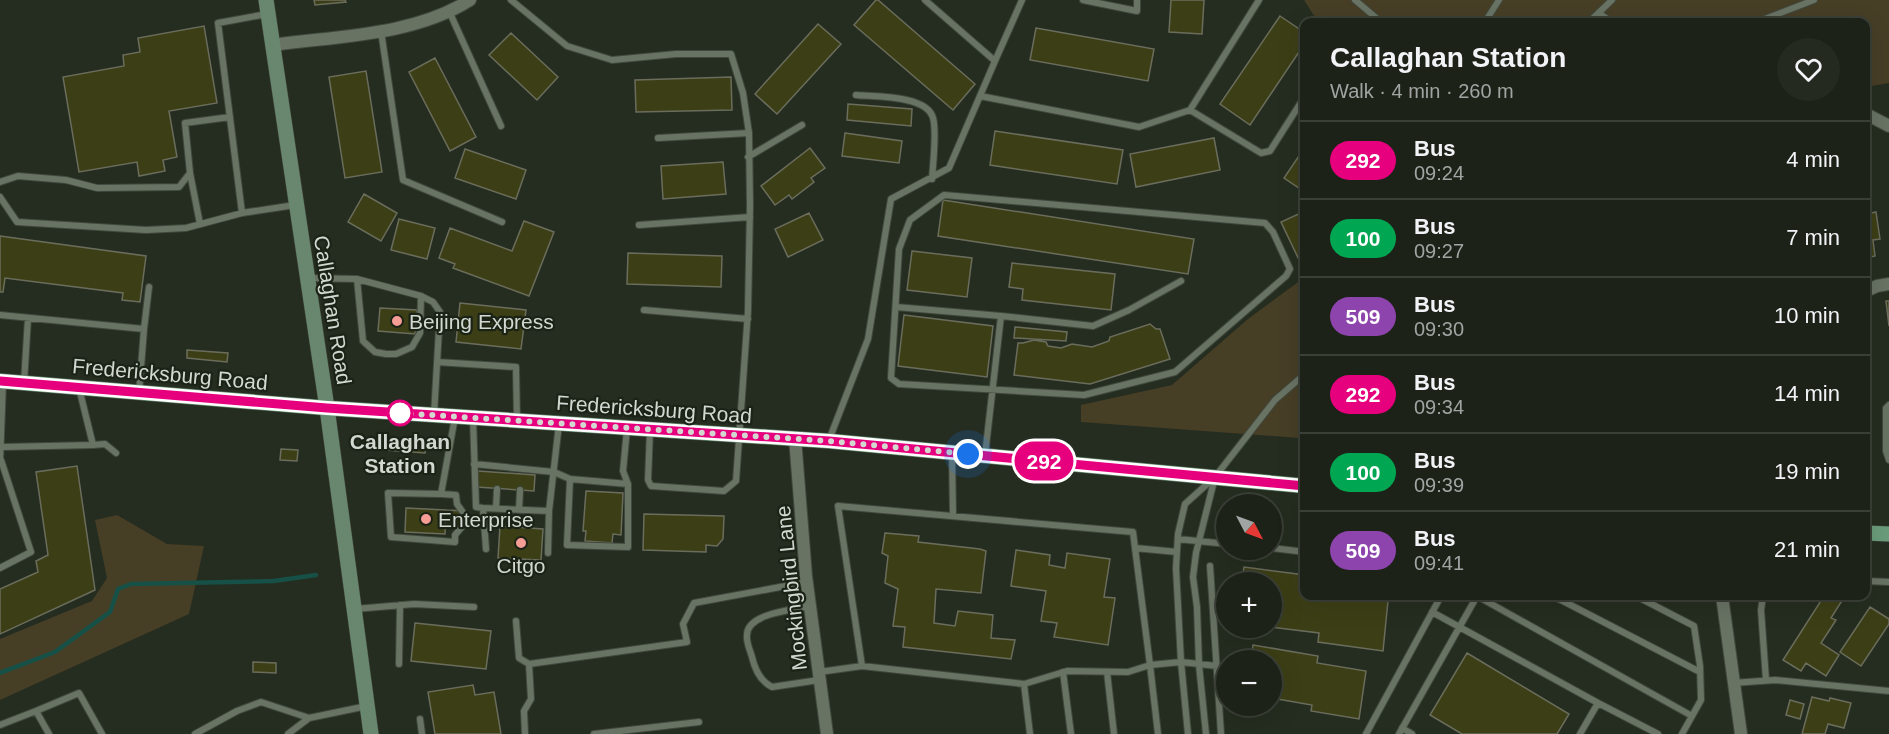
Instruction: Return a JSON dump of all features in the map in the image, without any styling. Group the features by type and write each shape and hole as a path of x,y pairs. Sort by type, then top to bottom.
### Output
{"main road":[{"name":"Callaghan Road","path":"267,7 327,408 371,734"},
{"name":"Fredericksburg Road","path":"1,381 327,408 795,438 1300,486"},
{"path":"1870,533 1889,534"}],"street":[{"path":"272,45 417,23 449,12 470,0"},
{"path":"1870,116 1889,126"},
{"path":"1870,289 1889,284"},
{"name":"Mockingbird Lane","path":"795,438 807,582 827,734"},
{"path":"1723,600 1741,734"}],"lane":[{"path":"511,0 567,46 612,60 676,54 730,54 743,93 749,133 750,217 748,319 736,480 724,491 715,492 651,486 648,480 650,430"},
{"path":"925,0 995,61"},
{"path":"829,441 868,339 891,199 950,168 1022,0"},
{"path":"1083,0 1137,11 1137,0"},
{"path":"980,96 1138,127 1190,110 1259,0"},
{"path":"1355,0 1376,18"},
{"path":"1488,18 1499,0"},
{"path":"1593,18 1612,0"},
{"path":"1768,18 1815,0"},
{"path":"242,213 218,23 267,7"},
{"path":"449,12 501,126"},
{"path":"1599,13 1606,18"},
{"path":"381,30 403,180 502,222"},
{"path":"856,95 912,101 925,106 933,118 932,179"},
{"path":"1190,110 1261,153 1270,151 1300,104"},
{"path":"200,224 190,173 185,123 230,117"},
{"path":"748,157 802,124"},
{"path":"658,138 749,133"},
{"path":"0,182 18,176 66,180 97,188 179,187 190,173"},
{"path":"944,195 1265,224 1273,231 1290,269 1286,276 1175,372 1084,395 899,384 891,378 896,307 898,249 910,220 944,195"},
{"path":"0,197 17,222 146,230 186,228 242,213 296,205"},
{"path":"639,225 750,217"},
{"path":"307,278 357,279 421,296 433,302 440,312 434,415"},
{"path":"357,279 363,340 375,352 396,354 412,348 420,333 421,296"},
{"path":"896,307 1093,326 1129,310 1181,281"},
{"path":"140,393 149,287"},
{"path":"644,310 748,319"},
{"path":"0,315 144,329"},
{"path":"985,455 1001,316"},
{"path":"24,383 28,318"},
{"path":"437,362 516,367 518,421"},
{"path":"1188,734 1176,597 1178,539 1185,504 1215,477 1275,400 1300,378"},
{"path":"0,465 1,381"},
{"path":"79,388 93,445"},
{"path":"1889,405 1886,408 1886,451 1889,459"},
{"path":"441,494 455,417"},
{"path":"473,418 476,507 549,511"},
{"path":"548,553 549,511 559,423"},
{"path":"570,479 567,545 628,547 628,484 623,471 627,428"},
{"path":"2,447 105,444 116,453"},
{"path":"952,452 953,515"},
{"path":"0,568 31,552 1,460"},
{"path":"474,464 498,469 554,472 570,479 628,484"},
{"path":"1206,734 1199,665 1197,607 1192,577 1215,477"},
{"path":"496,508 497,489"},
{"path":"519,510 520,490"},
{"path":"451,528 455,535 455,542 391,537 388,493 456,495 457,504 462,511"},
{"path":"452,510 457,504"},
{"path":"862,666 838,506 1133,532 1158,734"},
{"path":"483,508 486,549"},
{"path":"455,535 460,528"},
{"path":"1178,539 1216,543"},
{"path":"1135,548 1177,552"},
{"path":"1282,549 1300,551"},
{"path":"810,606 757,618 750,625 746,634 754,668 765,683 772,687 862,666 1024,684 1063,672 1128,672 1150,665 1181,662 1216,666 1210,566"},
{"path":"1870,581 1889,582"},
{"path":"516,621 519,658 529,664 687,642 683,624 694,603 807,582"},
{"path":"1366,734 1439,600"},
{"path":"1412,734 1401,731 1475,600"},
{"path":"1484,600 1692,716"},
{"path":"1566,600 1700,672"},
{"path":"1644,600 1694,626 1701,700 1682,734"},
{"path":"1762,600 1761,610 1766,681"},
{"path":"354,609 414,604 474,608"},
{"path":"399,664 400,605"},
{"path":"1432,612 1658,734"},
{"path":"525,734 524,711 531,699 529,664"},
{"path":"1063,672 1071,734"},
{"path":"1107,672 1114,734"},
{"path":"1733,683 1766,681 1889,690"},
{"path":"1024,684 1030,734"},
{"path":"0,725 79,693 102,734"},
{"path":"195,734 237,711 261,702 309,718"},
{"path":"1580,734 1598,703"},
{"path":"288,734 309,718 367,706"},
{"path":"36,711 49,734"},
{"path":"1220,716 1221,734"},
{"path":"420,719 422,734"},
{"path":"594,734 699,722"}],"shaded area":[{"path":"1304,0 1889,0 1889,83 1870,86 1870,18 1315,18"},
{"path":"1300,281 1299,438 1081,422 1081,405 1172,385 1248,319"},
{"path":"117,515 167,544 204,546 189,614 0,700 0,639 92,601 107,578 95,520"}],"building":[{"path":"314,0 345,0 346,2 315,5"},
{"path":"876,0 975,84 953,110 854,25"},
{"path":"1171,0 1204,0 1202,34 1169,32"},
{"path":"1280,16 1300,30 1300,50 1250,125 1220,104"},
{"path":"818,24 841,44 777,114 755,94"},
{"path":"204,26 217,103 169,111 177,157 163,160 165,171 139,176 137,162 79,172 63,77 124,66 123,55 140,52 138,38"},
{"path":"1036,28 1154,49 1148,81 1030,60"},
{"path":"511,33 558,77 537,100 489,55"},
{"path":"435,58 476,137 450,151 409,72"},
{"path":"366,71 382,172 345,178 329,77"},
{"path":"731,77 732,110 636,112 635,80"},
{"path":"848,104 912,109 911,126 847,120"},
{"path":"995,131 1123,150 1117,184 990,165"},
{"path":"845,133 902,141 899,163 842,156"},
{"path":"1214,138 1220,170 1136,187 1130,154"},
{"path":"810,148 825,168 811,178 814,182 792,199 789,195 775,205 761,186"},
{"path":"465,149 526,170 516,199 455,178"},
{"path":"1300,154 1300,189 1284,178"},
{"path":"723,162 726,194 663,199 661,166"},
{"path":"364,194 397,213 381,241 348,222"},
{"path":"943,200 1194,239 1188,274 938,236"},
{"path":"1876,212 1880,239 1873,240 1875,256 1870,257 1870,213"},
{"path":"809,213 823,240 788,257 775,229"},
{"path":"1300,213 1300,262 1281,222"},
{"path":"399,219 435,228 427,259 391,250"},
{"path":"524,221 554,232 529,296 453,268 455,264 439,258 450,228 512,251"},
{"path":"0,236 146,256 140,302 122,300 123,293 5,278 3,292 0,292"},
{"path":"912,251 972,258 967,297 907,290"},
{"path":"628,253 722,256 721,287 627,284"},
{"path":"1012,263 1115,274 1111,310 1022,300 1023,289 1009,287"},
{"path":"1886,301 1889,301 1889,326"},
{"path":"460,303 526,310 521,349 456,342"},
{"name":"Beijing Express","path":"380,308 417,310 415,334 378,331"},
{"path":"904,315 993,326 987,377 898,366"},
{"path":"1150,324 1160,329 1170,359 1090,384 1014,375 1018,343 1034,340 1061,348 1072,344 1092,347 1109,341 1110,337"},
{"path":"1015,327 1067,332 1066,341 1014,338"},
{"path":"187,350 228,353 227,362 187,358"},
{"name":"Callaghan Station","path":"386,441 425,444 425,453 385,450"},
{"path":"281,449 298,450 297,461 280,460"},
{"path":"77,466 95,590 0,634 0,589 38,572 36,561 48,555 36,472"},
{"name":"Citgo","path":"478,471 535,475 534,491 477,487"},
{"path":"586,491 623,493 621,535 613,534 612,543 585,541 586,531 583,531"},
{"name":"Enterprise","path":"406,508 446,510 445,534 405,532"},
{"path":"446,510 465,511 463,529 445,527"},
{"path":"644,514 724,516 723,539 717,546 706,545 706,552 643,550"},
{"name":"Citgo","path":"500,526 543,529 541,560 498,558"},
{"path":"885,533 919,536 918,542 986,551 981,593 936,589 934,623 955,626 958,611 993,615 991,638 1015,640 1011,659 903,647 905,627 893,626 898,589 885,583 888,556 882,553"},
{"path":"1016,550 1050,555 1049,565 1065,568 1067,553 1110,559 1104,597 1115,598 1108,645 1054,637 1057,623 1041,621 1046,591 1011,586"},
{"path":"1244,567 1300,574 1300,600 1388,601 1383,651 1318,642 1319,633 1282,628 1282,572 1243,572"},
{"path":"1821,600 1842,600 1831,618 1836,620 1821,643 1839,655 1826,676 1806,663 1801,671 1783,660"},
{"path":"1870,607 1889,619 1889,624 1861,666 1840,652"},
{"path":"415,623 491,631 486,669 411,661"},
{"path":"1253,645 1318,656 1317,663 1366,671 1359,719 1311,711 1312,705 1282,700 1282,650 1252,650"},
{"path":"1467,653 1569,714 1557,734 1462,734 1430,715"},
{"path":"253,662 276,663 276,673 253,672"},
{"path":"473,685 475,695 494,692 501,734 435,734 428,692"},
{"path":"1812,697 1851,703 1844,728 1828,724 1825,734 1802,734"},
{"path":"1790,700 1804,704 1800,719 1786,715"}],"waterway":[{"path":"0,673 55,652 110,612 118,589 131,584 274,581 316,575"}],"bus line":[{"name":"292","path":"0,381 327,408 829,441 1300,486"}],"place":[{"name":"Beijing Express","path":"397,321"},
{"name":"Callaghan Station","path":"400,413"},
{"name":"Enterprise","path":"426,519"},
{"name":"Citgo","path":"521,543"}],"route":[{"path":"400,413 829,441 968,454"}]}
